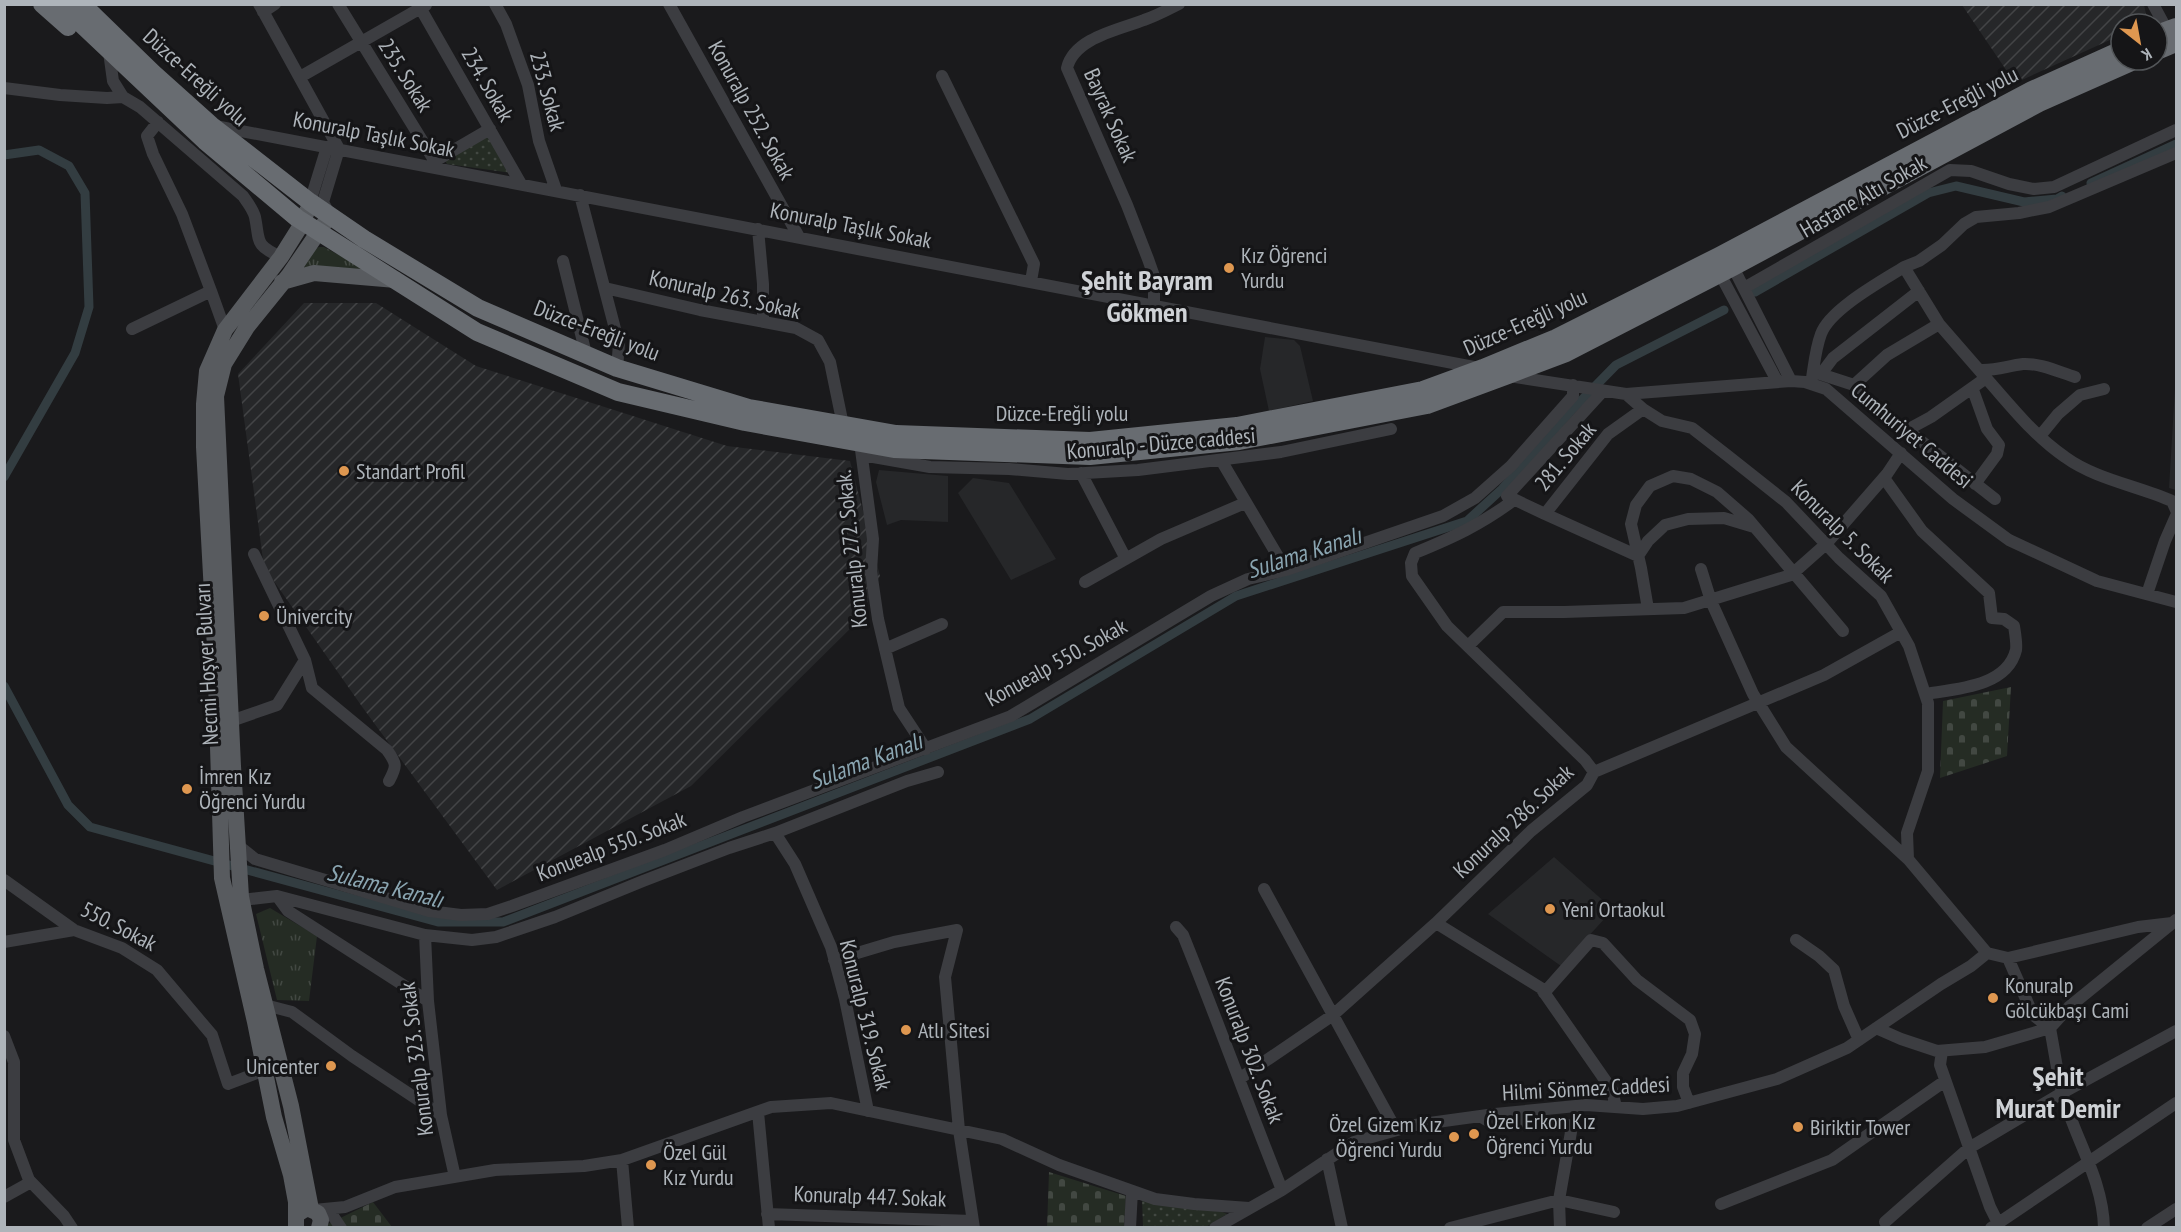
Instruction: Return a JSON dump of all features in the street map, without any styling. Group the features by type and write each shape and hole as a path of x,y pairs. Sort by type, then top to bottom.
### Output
{"highway":[{"path":"42,4 110,59"},
{"path":"60,4 110,59"},
{"name":"Düzce-Ereğli yolu","path":"82,4 211,125 310,202 364,239 478,308 617,368 748,408 896,434 1090,441 1237,426 1423,390 1484,368 1724,266 2039,103 2109,72"},
{"name":"Düzce-Ereğli yolu","path":"110,59 205,141 311,227 477,332 618,392 861,449 1090,456 1239,441 1427,405 1566,353 1724,266 2032,90 2109,55"}],"main road":[{"path":"310,202 311,227"},
{"name":"Necmi Hoşver Bulvarı","path":"299,1218 291,1175 274,1117 224,889 220,850 215,648 204,447 204,404 207,371 225,330 281,257 311,227 330,215"},
{"name":"Necmi Hoşver Bulvarı","path":"299,1218 296,1129 265,1005 242,898 237,850 216,396 224,364 247,327 282,282 311,227"},
{"path":"282,282 314,273 396,279"},
{"path":"299,1218 320,1216 319,1227"}],"street":[{"path":"275,4 261,8 300,77 333,148 323,202 330,215"},
{"name":"235. Sokak","path":"338,4 437,164"},
{"name":"233. Sokak","path":"495,4 506,24 528,85 539,141 556,190"},
{"name":"Konuralp 252. Sokak","path":"669,4 799,237"},
{"name":"Bayrak Sokak","path":"1154,305 1154,276 1127,205 1067,68 1069,58 1081,47 1179,4"},
{"path":"300,77 422,6"},
{"name":"234. Sokak","path":"422,6 521,184"},
{"path":"110,59 113,81 123,97 141,107 243,196 255,214 256,235 265,250 281,257"},
{"path":"942,76 1034,264 1031,281"},
{"path":"4,88 60,95 123,97"},
{"path":"158,122 147,136 153,154 182,214 225,330"},
{"name":"Konuralp Taşlık Sokak","path":"211,125 333,148 437,164 521,184 1484,368"},
{"path":"437,164 490,129"},
{"name":"Hastane Altı Sokak","path":"1744,288 1950,170 1971,171 2009,184 2034,189 2055,187 2176,130"},
{"path":"310,202 333,148"},
{"path":"1815,377 1822,331 1843,308 1904,267 1919,261 1942,245 1964,224 1976,217 2019,213 2049,207 2176,153"},
{"path":"580,195 619,344 617,368"},
{"path":"758,229 763,284 763,322"},
{"path":"563,261 586,354"},
{"path":"1724,266 1744,288 1791,381"},
{"path":"1724,266 1777,381"},
{"path":"1904,267 1939,324 2040,436 2066,458 2106,478 2172,501 2176,510"},
{"name":"Konuralp 263. Sokak","path":"604,288 796,328 818,340 830,362 843,424"},
{"path":"132,329 211,291"},
{"path":"1815,377 1833,358 1919,291"},
{"path":"1854,386 1887,355 1939,324"},
{"path":"1907,430 1972,390 1983,374 2024,364 2075,377"},
{"name":"Cumhuriyet Caddesi","path":"1508,375 1626,394 1791,381 1815,377 1953,499 2009,540 2097,581 2176,602"},
{"path":"1815,377 1854,386 1878,409 1995,499"},
{"name":"Konuealp 550. Sokak","path":"237,850 240,848 255,859 429,911 461,915 488,914 569,886 743,817 1011,716 1211,596 1248,579 1286,570 1443,516 1475,498 1511,466 1573,396 1575,385"},
{"path":"2040,436 2058,414 2080,395 2104,389"},
{"path":"1972,390 1987,429 1999,445 1997,454 1975,484"},
{"path":"1545,514 1507,496 1603,391"},
{"name":"Konuralp 5. Sokak","path":"1626,394 1643,409 1662,421 1692,428 1786,502 1881,596 1909,646 1928,703 1928,771 1907,833 1908,859"},
{"name":"281. Sokak","path":"1638,556 1545,514 1608,434 1643,409"},
{"name":"Konuralp - Düzce caddesi","path":"861,449 930,467 1081,474 1138,470 1281,452 1390,429"},
{"name":"Konuralp 272. Sokak.","path":"861,449 873,539 871,571 873,592 885,648 899,708 926,749"},
{"path":"1468,646 1503,612 1684,608 1791,575 1826,544 1884,478 1901,453"},
{"path":"1221,460 1286,570"},
{"path":"1081,474 1126,559"},
{"path":"1648,609 1630,524 1636,505 1650,486 1673,476 1691,479 1717,492 1756,528 1843,631"},
{"path":"1884,478 1922,531 1989,593 1992,618 2004,619 2014,626 2016,649 2007,668 1980,684 1925,694"},
{"name":"Konuralp 286. Sokak","path":"1239,1079 1333,1015 1436,923 1531,831 1587,785 1594,772 1585,760 1447,626 1412,576 1411,563 1415,553 1457,536 1514,500"},
{"path":"1085,582 1161,539 1245,502"},
{"path":"2147,594 2176,516"},
{"path":"1638,556 1648,541 1665,525 1688,519 1724,518 1756,528"},
{"path":"254,554 305,660 312,688 387,750 395,762 395,770 389,781"},
{"path":"1701,569 1711,601 1758,703 1786,747 1908,859 1987,953 2008,958 2138,927 2175,922"},
{"path":"885,648 942,624"},
{"path":"1594,772 1824,675 1901,632"},
{"path":"231,721 277,705 305,660"},
{"path":"242,898 277,896 425,935 472,940 495,937 729,848 775,833 896,784 938,772"},
{"name":"Konuralp 319. Sokak","path":"775,833 795,864 831,947 845,999 868,1111"},
{"name":"550. Sokak","path":"4,880 74,930 122,948 157,970 212,1035 228,1084 265,1070"},
{"path":"1264,889 1396,1130"},
{"path":"277,896 288,911 428,1001"},
{"path":"1876,1028 1901,1039 1942,1051 1985,1047 2050,1028 2077,1000 2175,922"},
{"path":"1436,923 1541,988 1612,1090 1616,1107"},
{"name":"Konuralp 302. Sokak","path":"1176,927 1183,935 1222,1031 1282,1190"},
{"path":"4,942 74,930"},
{"path":"834,960 894,942 957,930 945,977 959,1130 973,1224"},
{"name":"Konuralp 323. Sokak","path":"425,935 428,1001 441,1115 455,1177"},
{"path":"1544,993 1591,940 1603,943 1637,980 1690,1020 1695,1034 1692,1054 1683,1073 1683,1087 1689,1103"},
{"path":"1796,940 1834,970 1844,1006 1859,1040"},
{"name":"Hilmi Sönmez Caddesi","path":"1215,1227 1282,1190 1354,1142 1396,1130 1415,1125 1480,1116 1586,1106 1643,1109 1677,1106 1777,1079 1847,1048 1987,953"},
{"path":"2008,958 2033,1015 2050,1028 2062,1093 2090,1163 2104,1218 2104,1227"},
{"path":"265,1005 292,1012 352,1056 441,1115"},
{"path":"1885,1222 1969,1148 2062,1093 2176,1031"},
{"path":"4,1036 14,1062 9,1097 14,1140 31,1182 72,1227"},
{"path":"1942,1051 1940,1065 1995,1225 2176,1103"},
{"path":"1721,1204 1832,1160 1945,1081"},
{"path":"299,1218 345,1207 395,1187 495,1170 584,1166 622,1160 771,1107 831,1103 1002,1139 1059,1165 1155,1199 1249,1208"},
{"path":"758,1112 769,1227"},
{"path":"1480,1116 1490,1122 1545,1121 1568,1125 1571,1132 1559,1200 1560,1227"},
{"path":"1327,1159 1342,1227"},
{"path":"622,1160 628,1227"},
{"path":"4,1197 31,1182"},
{"path":"1130,1227 1132,1191"},
{"path":"1450,1227 1559,1200 1614,1212"},
{"path":"319,1227 345,1207"},
{"path":"2146,1227 2176,1209"},
{"name":"Konuralp 447. Sokak","path":"767,1214 973,1224"},
{"path":"333,1216 341,1227"}],"shaded area":[{"path":"1962,5 2144,5 2146,12 2109,12 2109,40 2015,83"},
{"name":"Standart Profil","path":"304,303 376,303 476,366 727,446 850,461 880,576 858,621 691,786 497,890 363,708 264,567 238,374"},
{"path":"1265,337 1294,340 1300,346 1313,401 1269,411 1260,369"},
{"path":"2176,388 2176,490 2169,488"},
{"path":"879,470 948,476 948,522 901,520 887,525 876,482"},
{"path":"973,478 1009,483 1056,559 1011,580 958,493"},
{"name":"Yeni Ortaokul","path":"1554,857 1607,904 1608,915 1561,966 1488,914"}],"green space":[{"path":"488,134 511,173 447,164 444,159"},
{"path":"324,247 368,271 299,273 313,250"},
{"path":"2011,687 2007,756 1940,778 1943,701"},
{"path":"270,908 317,936 309,1001 277,1000 256,914"},
{"path":"1049,1172 1126,1196 1124,1227 1047,1228"},
{"path":"1142,1199 1227,1214 1206,1227 1143,1227"},
{"path":"373,1202 392,1227 320,1228"}],"waterway":[{"path":"2091,183 2176,144"},
{"name":"Sulama Kanalı","path":"4,155 39,150 69,166 85,193 89,307 75,353 4,477"},
{"path":"1755,292 1928,193 1956,186 2024,202 2057,199 2062,196"},
{"name":"Sulama Kanalı","path":"4,686 68,805 90,827 438,922 503,922 1030,719 1236,596 1467,521 1502,489 1570,412 1616,365 1724,310"}],"place":[{"name":"Kız Öğrenci Yurdu","path":"1229,268"},
{"name":"Standart Profil","path":"344,471"},
{"name":"Ünivercity","path":"264,616"},
{"name":"İmren Kız Öğrenci Yurdu","path":"187,789"},
{"name":"Yeni Ortaokul","path":"1550,909"},
{"name":"Konuralp Gölcükbaşı Cami","path":"1993,998"},
{"name":"Atlı Sitesi","path":"906,1030"},
{"name":"Unicenter","path":"331,1066"},
{"name":"Biriktir Tower","path":"1798,1127"},
{"name":"Özel Erkon Kız Öğrenci Yurdu","path":"1474,1134"},
{"name":"Özel Gizem Kız Öğrenci Yurdu","path":"1454,1137"},
{"name":"Özel Gül Kız Yurdu","path":"651,1165"}],"district":[{"name":"Şehit Bayram Gökmen","path":"1147,296"},
{"name":"Şehit Murat Demir","path":"2058,1092"}]}
